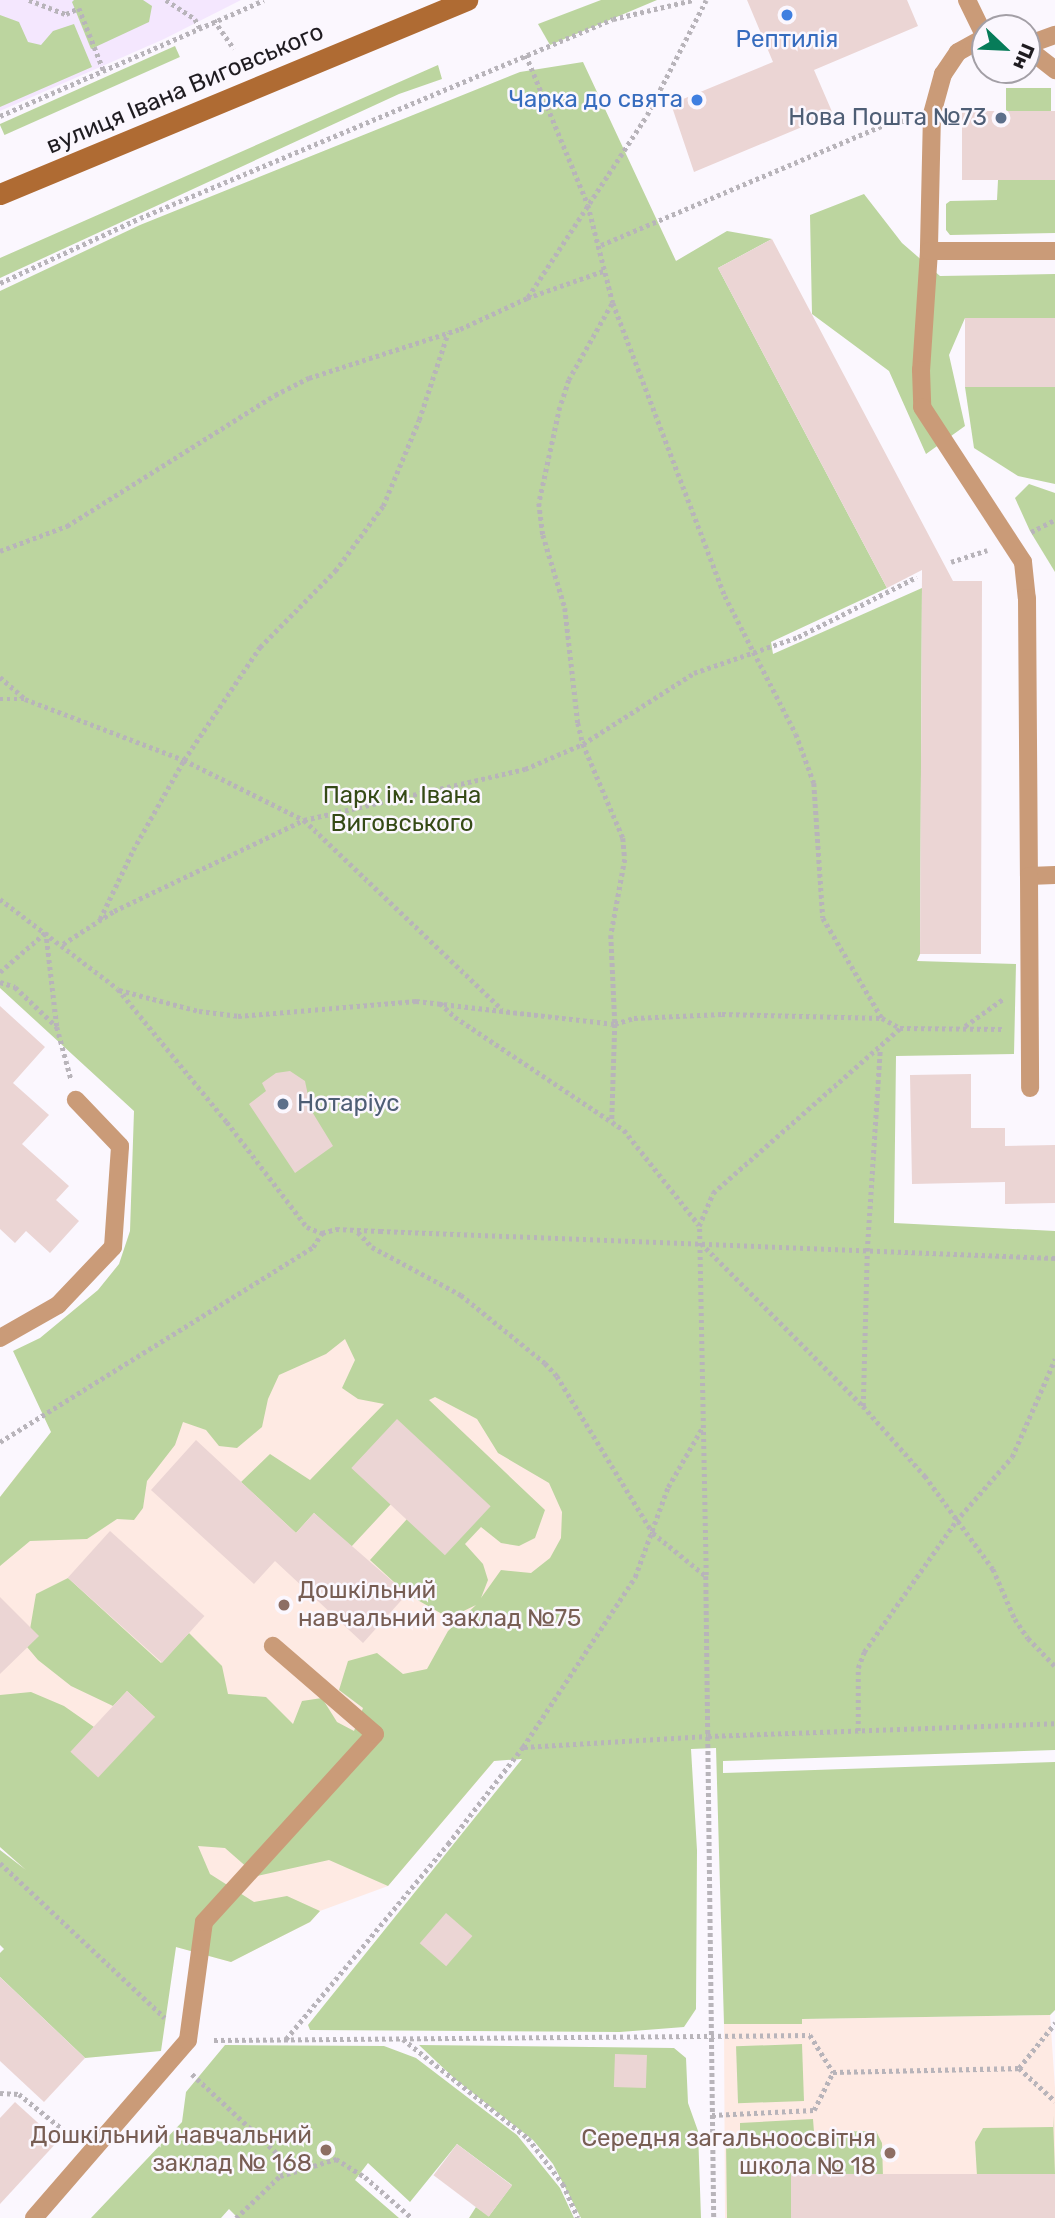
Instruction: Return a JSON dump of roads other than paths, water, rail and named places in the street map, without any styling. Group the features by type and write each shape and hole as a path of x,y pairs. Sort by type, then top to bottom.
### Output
{"main road":[{"name":"вулиця Івана Виговського","path":"0,194 467,0"}],"lane":[{"path":"971,45 958,52 943,74 932,114 929,251 920,370 922,407 1023,562 1027,598 1030,1088"},
{"path":"1041,59 1055,71"},
{"path":"929,251 1055,251"},
{"path":"1030,876 1055,875"},
{"path":"0,1338 58,1305 113,1247 120,1146 76,1100"},
{"path":"34,2218 188,2040 204,1922 375,1734 273,1646"}],"place":[{"name":"Рептилія","path":"787,15"},
{"name":"Чарка до свята","path":"697,100"},
{"name":"Нова Пошта №73","path":"1001,118"},
{"name":"Нотаріус","path":"283,1104"},
{"name":"Дошкільний навчальний заклад №75","path":"284,1605"},
{"name":"Дошкільний навчальний заклад № 168","path":"326,2150"},
{"name":"Середня загальноосвітня школа № 18","path":"890,2153"}],"park label":[{"name":"Парк ім. Івана Виговського","path":"402,810"}]}
